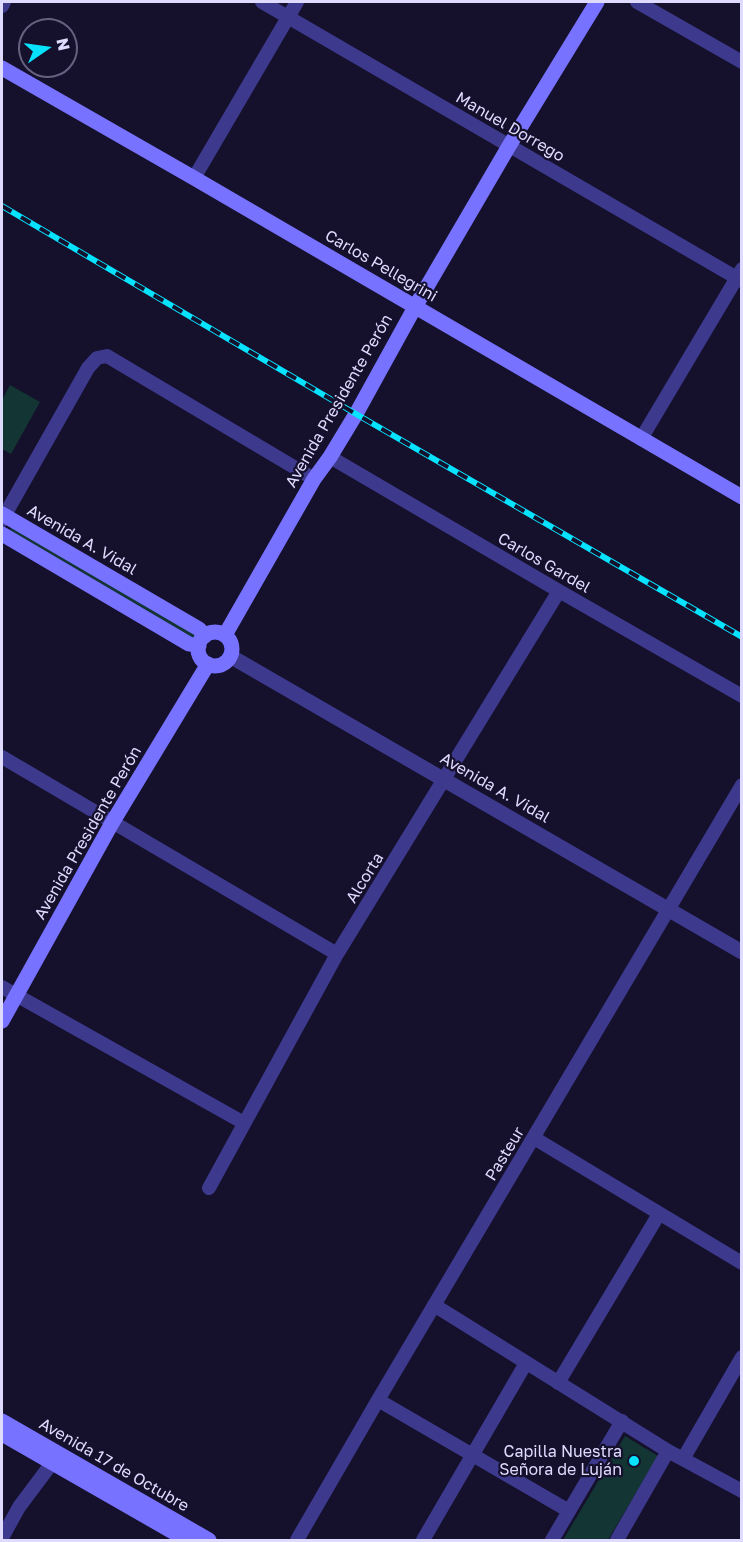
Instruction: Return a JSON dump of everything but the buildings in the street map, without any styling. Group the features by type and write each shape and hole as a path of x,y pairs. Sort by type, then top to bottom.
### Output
{"main road":[{"name":"Avenida Presidente Perón","path":"225,635 314,479 356,414 415,307 509,146 597,2"},
{"name":"Carlos Pellegrini","path":"2,68 741,497"},
{"name":"Avenida A. Vidal","path":"2,517 199,629 202,641"},
{"path":"2,534 189,644 202,641 213,632 225,635 232,650 228,660 221,664 208,664 200,656 202,641"},
{"name":"Avenida Presidente Perón","path":"2,1022 112,823 208,664"},
{"name":"Avenida 17 de Octubre","path":"2,1421 54,1458 187,1540"},
{"name":"Avenida 17 de Octubre","path":"2,1434 54,1458 208,1540"}],"street":[{"path":"2,6 4,2"},
{"name":"Manuel Dorrego","path":"262,2 509,146 740,276"},
{"path":"194,178 297,2"},
{"path":"637,2 741,62"},
{"path":"641,439 740,276"},
{"path":"2,517 88,368 97,358 107,357 314,479"},
{"name":"Carlos Gardel","path":"330,457 741,696"},
{"name":"Alcorta","path":"209,1188 337,954 559,591"},
{"name":"Avenida A. Vidal","path":"230,656 741,952"},
{"path":"2,757 337,954"},
{"name":"Pasteur","path":"297,1540 741,785"},
{"path":"2,987 244,1123"},
{"path":"534,1138 741,1263"},
{"path":"558,1383 659,1214"},
{"path":"434,1305 668,1451 741,1491"},
{"path":"683,1459 741,1356"},
{"path":"423,1540 526,1363"},
{"path":"378,1400 569,1511"},
{"path":"552,1540 622,1421"},
{"path":"616,1540 668,1451"},
{"path":"2,1538 19,1507 54,1458"}],"green space":[{"path":"10,385 40,402 11,454 2,449 2,400"},
{"path":"12,526 200,636 197,640 10,530"},
{"path":"625,1436 658,1456 608,1540 563,1540"}],"railway":[{"path":"2,206 742,637"}],"place":[{"name":"Capilla Nuestra Señora de Luján","path":"634,1461"}]}
